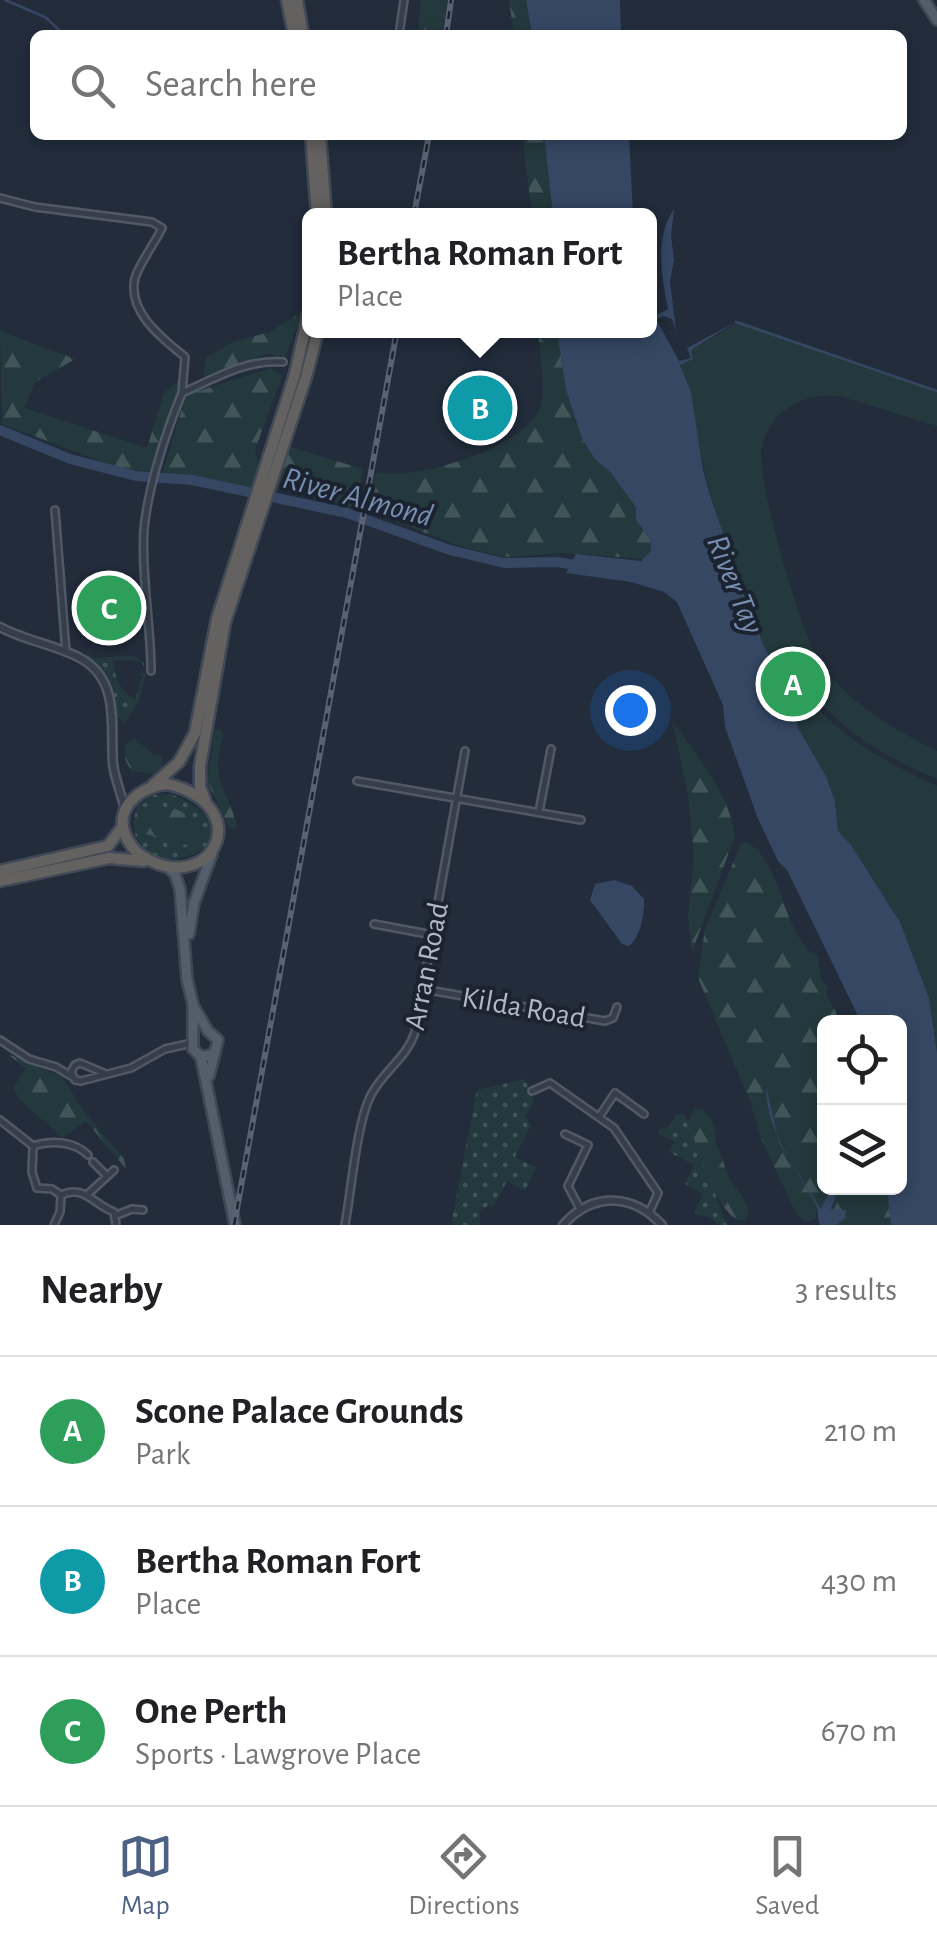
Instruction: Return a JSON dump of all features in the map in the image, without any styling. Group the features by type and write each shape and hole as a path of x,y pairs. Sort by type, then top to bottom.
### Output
{"highway":[{"path":"287,0 293,30"},
{"path":"297,0 302,30"},
{"path":"312,140 317,208"},
{"path":"320,140 325,208"},
{"path":"270,473 303,338"},
{"path":"0,872 108,846 139,793 179,762 194,732 217,620 306,377 316,338"},
{"path":"123,826 132,847 168,868 196,864 214,846 219,830 217,820 199,779 206,715 225,622 254,518"},
{"path":"153,785 174,785 205,800"},
{"path":"0,881 109,858 155,863"}],"main road":[{"path":"924,0 937,20"},
{"path":"186,950 194,903 214,846"},
{"path":"168,868 175,874 180,889 195,1047 208,1082 235,1225"},
{"path":"193,1004 208,1031 218,1040 208,1082"},
{"path":"195,1047 208,1031"},
{"path":"195,1047 214,1054"}],"street":[{"path":"401,30 404,0"},
{"path":"0,198 35,207 152,222 162,228 135,276 134,293 138,308 152,326 185,357 182,392 148,506 144,533 151,671"},
{"path":"182,392 220,372 283,362"},
{"path":"55,510 66,652"},
{"path":"0,627 28,641 66,652 92,667 109,691 118,784 125,811"},
{"path":"540,812 551,748"},
{"name":"Arran Road","path":"345,1225 366,1106 373,1090 412,1043 465,752"},
{"path":"356,780 581,820"},
{"path":"118,784 139,793"},
{"path":"374,924 434,935"},
{"name":"Kilda Road","path":"424,989 606,1021 613,1018 617,1007"},
{"path":"0,1040 29,1059 56,1067 81,1081 131,1068 164,1048 195,1047"},
{"path":"56,1067 80,1063 104,1073"},
{"path":"74,1065 74,1078"},
{"path":"87,1079 88,1066"},
{"path":"532,1091 550,1084 614,1128 656,1188 658,1198 649,1213"},
{"path":"599,1117 615,1094 644,1114"},
{"path":"0,1120 32,1146"},
{"path":"565,1134 588,1145 568,1186 580,1210"},
{"path":"32,1146 51,1142 75,1146 88,1155"},
{"path":"32,1146 32,1172 37,1188 52,1189 61,1195"},
{"path":"93,1162 106,1175"},
{"path":"580,1163 591,1169"},
{"path":"88,1194 114,1170"},
{"path":"61,1195 70,1190 88,1194 100,1208 116,1216"},
{"path":"54,1225 61,1195"},
{"path":"563,1225 596,1201 616,1199 649,1213 662,1225"},
{"path":"116,1216 127,1210 143,1210"},
{"path":"116,1216 116,1225"}],"green space":[{"path":"421,0 447,0 443,30 418,27"},
{"path":"509,0 526,0 531,30 513,30"},
{"path":"523,140 545,140 552,208 531,208"},
{"path":"302,311 283,362 270,353 203,376 206,358 233,342 270,332"},
{"path":"740,321 937,391 937,426 843,397 804,400 773,422 762,447 762,463 781,554 818,659 857,701 937,751 937,779 873,746 817,700 791,660 814,703 831,721 871,751 937,786 937,1052 929,998 900,922 838,831 835,801 826,776 798,728 792,699 763,644 712,502 680,365 693,359 690,351"},
{"path":"0,331 75,359 34,383 25,408 147,448 164,393 182,377 152,471 122,469 2,424"},
{"path":"539,338 558,338 566,390 582,439 636,507 636,520 650,539 651,553 646,559 563,553 504,557 457,545 368,511 376,472 415,472 466,458 513,436 530,423 540,409"},
{"path":"271,368 282,376 255,450 259,464 254,489 162,474 186,395"},
{"path":"290,447 363,469 357,508 275,489"},
{"path":"87,654 93,658 132,656 144,662 144,666 140,661 113,660 119,683 135,700 142,677 139,673 146,673 139,701 125,722 118,718 109,681"},
{"path":"673,723 720,791 735,836 692,952 688,916 694,856 688,796"},
{"path":"215,729 221,730 223,736 219,777 237,828 230,829 207,782"},
{"path":"134,738 154,755 162,755 162,770 154,774 131,771 125,759 125,745"},
{"path":"171,794 203,813 212,831 206,846 188,856 167,859 147,852 135,835 137,805 153,795"},
{"path":"170,806 197,820 201,828 192,842 182,845 141,833 142,814"},
{"path":"746,842 758,851 767,864 796,931 817,957 822,982 828,987 826,994 837,1015 817,1015 817,1195 828,1195 823,1209 817,1205 816,1219 805,1222 797,1215 762,1141 750,1101 698,978 705,929 741,844"},
{"path":"6,1053 62,1077 83,1110 124,1159 126,1169 86,1121 63,1138 21,1101 13,1088 26,1068"},
{"path":"525,1079 534,1101 525,1116 531,1125 515,1157 536,1167 525,1191 507,1181 494,1206 480,1212 480,1225 451,1225 477,1090"},
{"path":"694,1109 702,1109 714,1125 715,1144 748,1208 744,1220 730,1214 708,1177 688,1123"},
{"path":"679,1113 686,1116 727,1225 718,1225 712,1218 694,1213 703,1194 685,1184 694,1165 669,1152 674,1142 658,1133"},
{"path":"836,1195 888,1195 891,1225 837,1225 845,1218 831,1210"}],"water":[{"path":"526,0 620,0 621,30 531,30"},
{"path":"545,140 629,140 633,208 552,208"},
{"path":"674,209 670,281 676,331 672,319 657,319 657,314 668,309 662,271 664,232"},
{"name":"River Tay","path":"657,321 679,361 691,358 687,348 736,322 691,350 693,359 680,365 691,392 703,470 763,644 792,699 798,728 826,776 835,801 838,831 900,922 929,998 937,1052 937,1225 891,1225 888,1195 907,1195 907,1015 858,1015 758,819 725,727 723,705 677,602 664,592 631,582 566,573 576,554 641,561 651,551 650,539 636,520 636,507 582,439 566,390 558,338 657,338"},
{"path":"614,880 632,886 644,899 641,925 629,946 622,944 590,900 595,884"},
{"path":"766,1086 777,1135 767,1103"},
{"path":"791,1161 821,1209 828,1195 836,1195 831,1209 846,1210 845,1218 837,1225 820,1225 816,1206"}],"waterway":[{"path":"5,0 45,17 59,30"},
{"path":"736,322 937,391"},
{"name":"River Almond","path":"0,430 70,459 136,476 192,480 347,513 450,550 504,563 584,566"}],"railway":[{"path":"447,30 451,0"},
{"path":"415,208 428,140"},
{"path":"234,1225 396,338"}],"place":[{"name":"Bertha Roman Fort","path":"480,408"},
{"name":"One Perth","path":"109,608"},
{"name":"Scone Palace Grounds","path":"793,684"}]}
